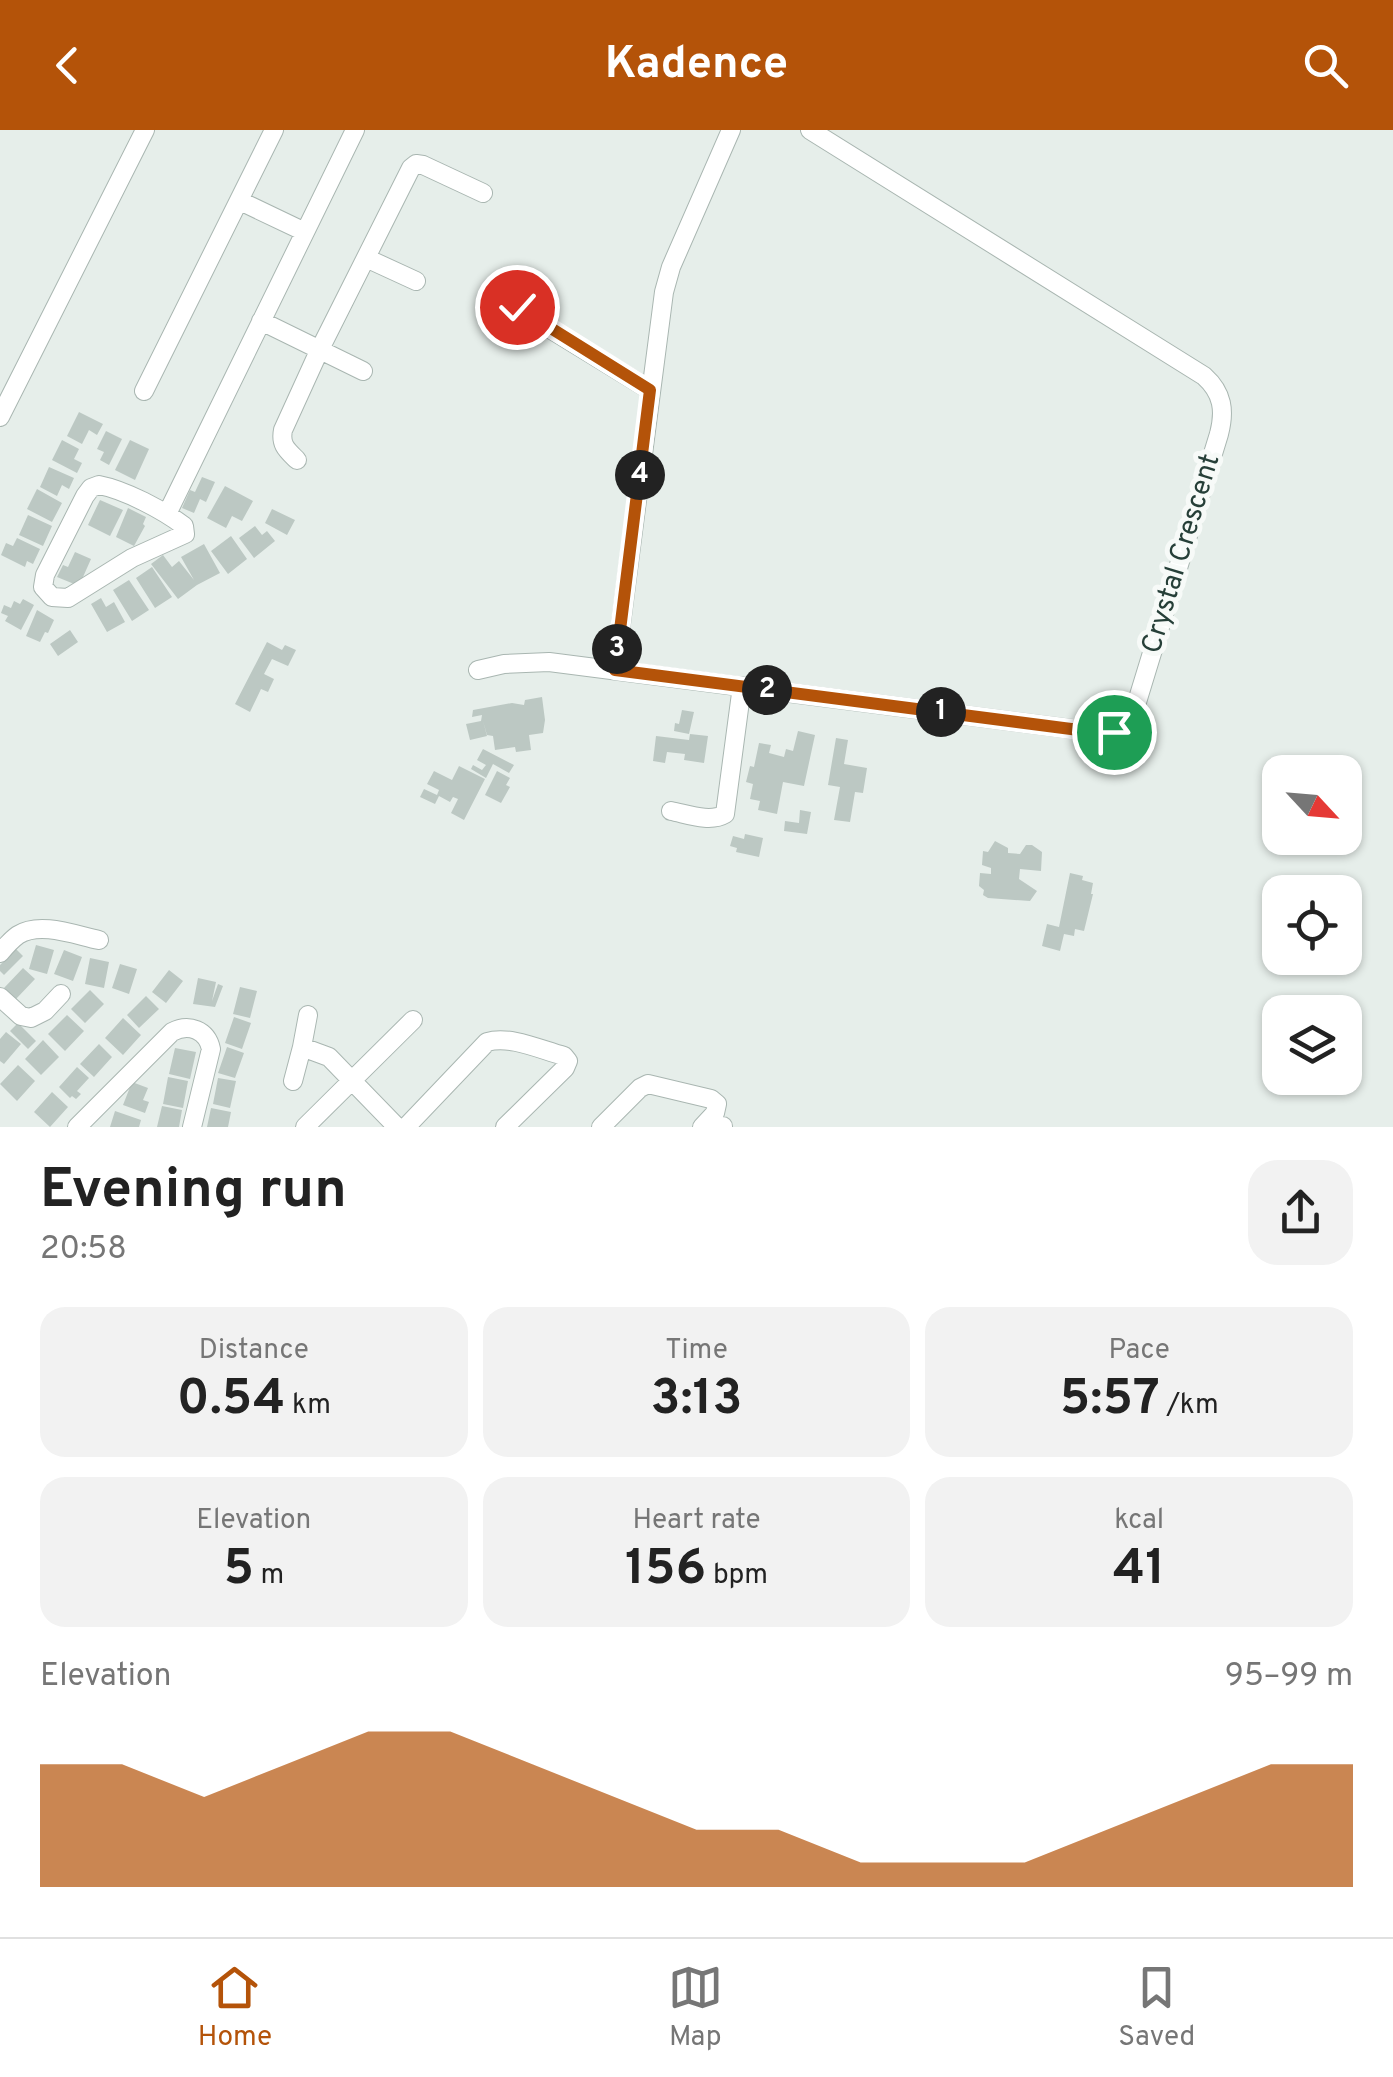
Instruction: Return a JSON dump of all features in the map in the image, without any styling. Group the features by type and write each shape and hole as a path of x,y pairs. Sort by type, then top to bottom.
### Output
{"street":[{"path":"0,417 145,130"},
{"path":"144,391 274,130"},
{"path":"166,514 355,130"},
{"path":"615,670 664,292 731,130"},
{"name":"Crystal Crescent","path":"478,670 524,662 615,670 1102,733 1119,730 1130,720 1222,419 1218,391 1204,376 810,130"},
{"path":"298,460 284,447 283,430 410,168 423,164 482,193"},
{"path":"240,201 305,232"},
{"path":"366,258 416,281"},
{"path":"524,291 517,304 519,310 650,390"},
{"path":"261,321 363,371"},
{"path":"91,488 110,488 166,514 184,526 184,535 132,558 68,598 52,597 46,591 44,575 91,488"},
{"path":"671,811 710,818 725,814 742,686"},
{"path":"0,953 14,937 30,930 99,940"},
{"path":"0,997 21,1016 32,1018 61,994"},
{"path":"293,1081 308,1015"},
{"path":"305,1127 413,1020"},
{"path":"77,1127 180,1028 204,1034 212,1049 192,1127"},
{"path":"406,1127 487,1042 507,1040 564,1056 568,1060 565,1068 506,1127"},
{"path":"302,1046 329,1057 398,1127"},
{"path":"601,1127 648,1084 711,1099 717,1104 715,1112 702,1127"}],"building":[{"path":"79,412 103,424 97,435 89,430 82,444 67,436"},
{"path":"106,431 122,439 109,465 100,460 104,452 97,449"},
{"path":"62,440 79,449 74,459 82,463 77,473 52,460"},
{"path":"130,440 149,449 135,480 115,470"},
{"path":"49,467 74,478 69,489 62,485 57,496 40,487"},
{"path":"202,477 215,482 206,502 200,499 194,513 182,508 190,490 195,492"},
{"path":"225,486 253,501 242,521 232,516 226,528 207,518"},
{"path":"37,489 62,503 52,522 27,509"},
{"path":"100,500 123,510 110,536 88,525"},
{"path":"128,508 146,517 134,546 116,537"},
{"path":"272,509 295,520 287,535 265,523"},
{"path":"28,515 52,526 43,546 19,535"},
{"path":"255,526 262,535 267,531 275,541 254,558 239,538"},
{"path":"231,536 247,559 228,574 211,551"},
{"path":"17,538 40,549 33,564 27,561 25,567 1,555 6,543 13,546"},
{"path":"204,544 220,573 178,599 151,564 163,555 172,567 179,561 194,580 181,557"},
{"path":"75,552 91,559 79,586 57,577 63,565 68,567"},
{"path":"152,567 172,597 155,608 136,578"},
{"path":"129,580 149,610 132,621 113,590"},
{"path":"101,598 106,607 114,602 125,622 107,632 91,604"},
{"path":"23,599 34,605 21,630 5,621 8,616 1,613 4,605 11,608 14,601 20,604"},
{"path":"37,610 54,620 40,642 26,636"},
{"path":"70,630 78,642 58,656 50,644"},
{"path":"267,642 282,650 285,645 296,650 288,666 272,659 264,674 274,679 268,692 261,689 250,712 235,704"},
{"path":"542,697 543,733 529,735 531,750 495,750 493,736 487,735 483,721 487,736 470,740 466,724 481,721 482,715 472,717 473,710 512,703 524,705 525,700"},
{"path":"682,710 694,712 689,734 674,731"},
{"path":"798,731 815,735 804,786 783,782 777,814 758,810 760,801 750,799 753,784 746,782 759,743 771,745 769,753 784,757 786,749 793,751"},
{"path":"690,734 708,736 704,763 684,760 685,754 667,752 665,763 653,761 656,736 689,740"},
{"path":"836,738 848,740 844,764 867,768 863,793 855,792 850,822 834,820 840,787 828,785"},
{"path":"483,749 514,765 509,773 493,764 486,778 471,769 473,765 482,770 486,765 477,760"},
{"path":"459,766 485,779 464,820 451,813 458,799 453,797 450,802 439,796 435,804 420,797 424,789 437,795 439,790 427,784 434,771 452,780"},
{"path":"497,771 510,778 506,785 510,787 501,803 485,795"},
{"path":"800,810 811,812 807,834 784,831 785,821 799,823"},
{"path":"745,834 763,838 759,857 736,852 737,848 730,846 733,836 744,839"},
{"path":"995,841 1008,848 1008,853 1020,854 1026,845 1042,852 1041,871 1020,869 1019,879 1037,891 1030,901 983,895 980,873 991,874 991,868 982,865 983,851 988,852"},
{"path":"1070,873 1093,883 1093,894 1084,931 1075,929 1074,936 1064,934 1060,951 1042,946 1047,924 1059,927"},
{"path":"36,945 54,950 47,974 29,969"},
{"path":"16,949 23,956 4,975 0,965"},
{"path":"64,950 82,957 73,981 54,974"},
{"path":"90,958 109,962 104,988 85,984"},
{"path":"120,964 137,969 129,994 112,988"},
{"path":"23,968 35,979 16,999 4,988"},
{"path":"169,970 183,981 166,1003 152,992"},
{"path":"198,978 216,982 212,1001 218,984 223,986 215,1007 193,1004"},
{"path":"240,987 257,991 250,1018 233,1014"},
{"path":"90,990 104,1004 85,1023 71,1009"},
{"path":"146,996 159,1009 139,1028 127,1015"},
{"path":"67,1015 84,1031 65,1051 48,1034"},
{"path":"234,1017 251,1023 242,1049 225,1043"},
{"path":"123,1018 141,1035 123,1055 105,1038"},
{"path":"18,1023 36,1041 28,1049 10,1031"},
{"path":"6,1032 21,1044 4,1064 0,1061 0,1039"},
{"path":"43,1040 59,1057 41,1075 25,1059"},
{"path":"99,1044 112,1057 94,1077 80,1064"},
{"path":"227,1047 244,1053 235,1078 218,1073"},
{"path":"175,1048 196,1052 190,1079 169,1074"},
{"path":"18,1065 35,1081 17,1101 0,1084"},
{"path":"77,1067 89,1078 77,1091 81,1094 76,1099 59,1087"},
{"path":"168,1077 188,1081 183,1108 163,1104"},
{"path":"218,1078 236,1081 230,1108 213,1104"},
{"path":"132,1082 148,1088 143,1100 149,1102 145,1113 123,1105"},
{"path":"52,1092 68,1107 50,1127 34,1112"},
{"path":"162,1106 182,1110 179,1127 157,1127"},
{"path":"211,1108 231,1112 228,1127 207,1127"},
{"path":"115,1111 141,1120 139,1127 110,1127"}],"route":[{"path":"517,307 650,390 615,670 1114,732"}]}
